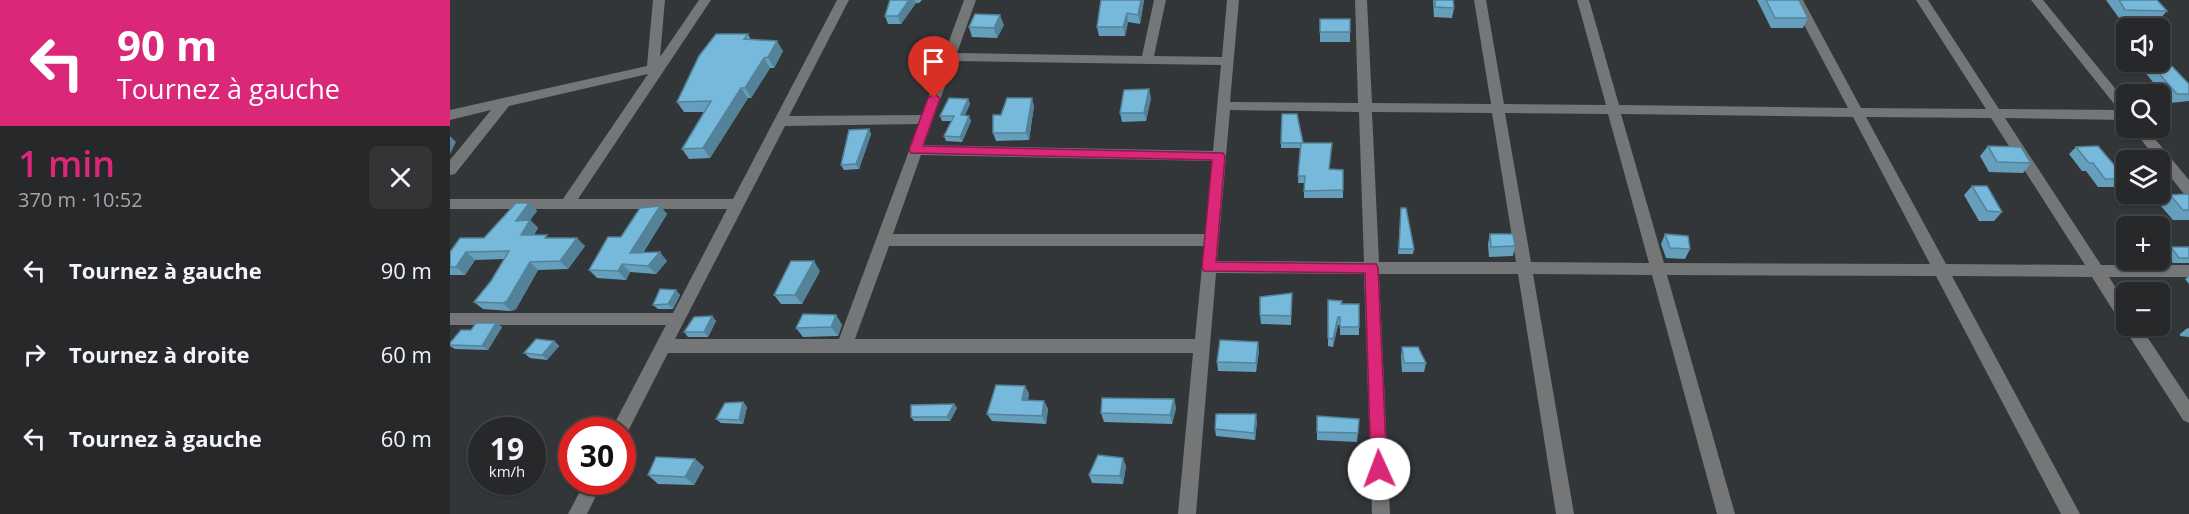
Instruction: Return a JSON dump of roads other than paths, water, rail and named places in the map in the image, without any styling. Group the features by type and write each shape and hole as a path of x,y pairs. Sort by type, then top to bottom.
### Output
{"street":[{"path":"450,115 653,69 659,0"},
{"path":"567,204 705,0"},
{"path":"627,417 843,0"},
{"path":"845,346 970,0"},
{"path":"1147,60 1160,0"},
{"path":"1186,514 1233,0"},
{"path":"1361,0 1381,514"},
{"path":"1480,0 1565,514"},
{"path":"1583,0 1726,514"},
{"path":"1797,0 2071,514"},
{"path":"1922,0 2116,301"},
{"path":"2037,0 2116,100"},
{"path":"949,57 1227,61"},
{"path":"450,170 504,103"},
{"path":"1223,106 2116,114"},
{"path":"781,121 927,119"},
{"path":"2147,138 2189,190"},
{"path":"916,150 1219,156"},
{"path":"450,204 737,204"},
{"path":"884,240 1211,240"},
{"path":"1209,267 2189,271"},
{"path":"450,319 678,319"},
{"path":"2138,336 2189,415"},
{"path":"664,346 1202,346"},
{"path":"577,514 587,495"}]}
